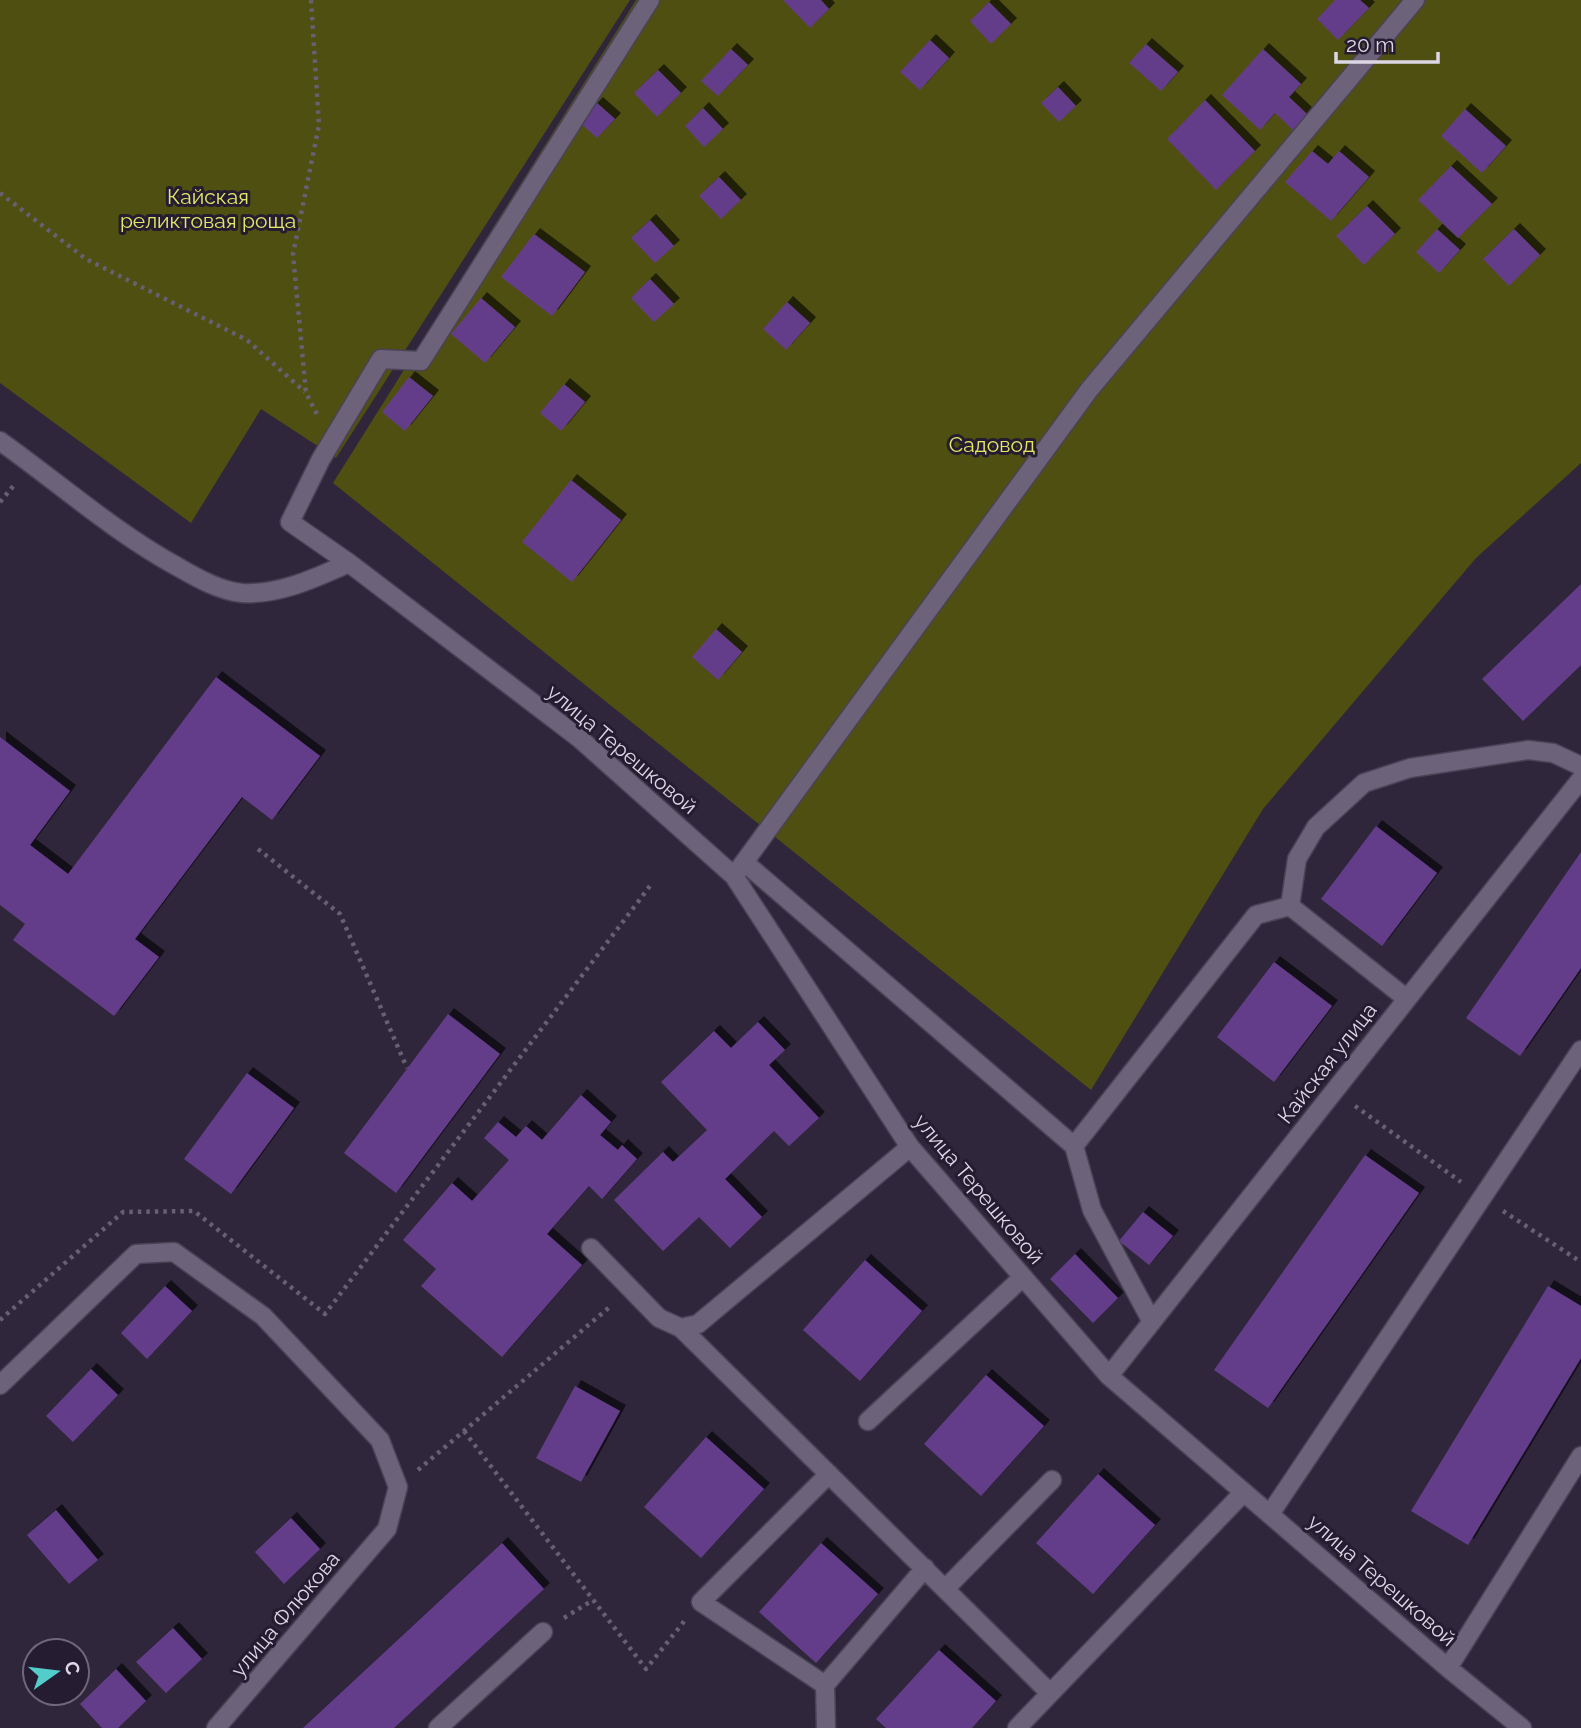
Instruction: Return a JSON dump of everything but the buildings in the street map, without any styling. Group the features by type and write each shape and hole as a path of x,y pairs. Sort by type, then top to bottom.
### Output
{"street":[{"path":"332,441 381,359 421,361 650,0"},
{"path":"1152,1322 1092,1210 1074,1146 739,869 1089,390 1415,0"},
{"path":"0,441 140,546 203,581 239,593 263,593 304,583 349,563"},
{"name":"улица Терешковой","path":"332,441 290,522 349,563 579,738 739,869 910,1147 1109,1376 1448,1668 1522,1728"},
{"path":"1290,906 1297,859 1316,827 1364,783 1410,768 1528,750 1553,753 1581,766"},
{"name":"Кайская улица","path":"1109,1376 1581,779"},
{"path":"1074,1146 1256,915 1290,906"},
{"path":"1290,906 1406,999"},
{"path":"1270,1514 1581,1050"},
{"path":"681,1328 698,1324 910,1147"},
{"path":"591,1248 659,1318 681,1328 1051,1693"},
{"path":"0,1385 136,1254 174,1252 272,1325 380,1440 398,1487"},
{"path":"868,1421 1023,1277"},
{"path":"1448,1668 1581,1456"},
{"path":"825,1685 701,1602 829,1474"},
{"path":"946,1589 1052,1479"},
{"name":"улица Флюкова","path":"216,1728 387,1529 398,1487"},
{"path":"1017,1728 1244,1492"},
{"path":"826,1728 825,1685 925,1568"},
{"path":"438,1728 543,1632"}],"path":[{"path":"306,393 293,254 319,125 311,0"},
{"path":"0,193 86,259 247,340 306,393 332,441"},
{"path":"0,502 17,480"},
{"path":"258,849 340,914 407,1068"},
{"path":"0,1320 123,1212 194,1211 325,1314 650,886"},
{"path":"1334,1091 1483,1198 1581,1262"},
{"path":"398,1487 631,1289"},
{"path":"464,1431 646,1669 701,1602"},
{"path":"543,1632 593,1600"}],"green space":[{"name":"Кайская реликтовая роща","path":"0,0 630,0 336,458 261,409 191,523 0,383"},
{"name":"Садовод","path":"636,0 1581,0 1581,463 1476,558 1263,809 1091,1090 333,483"}]}
